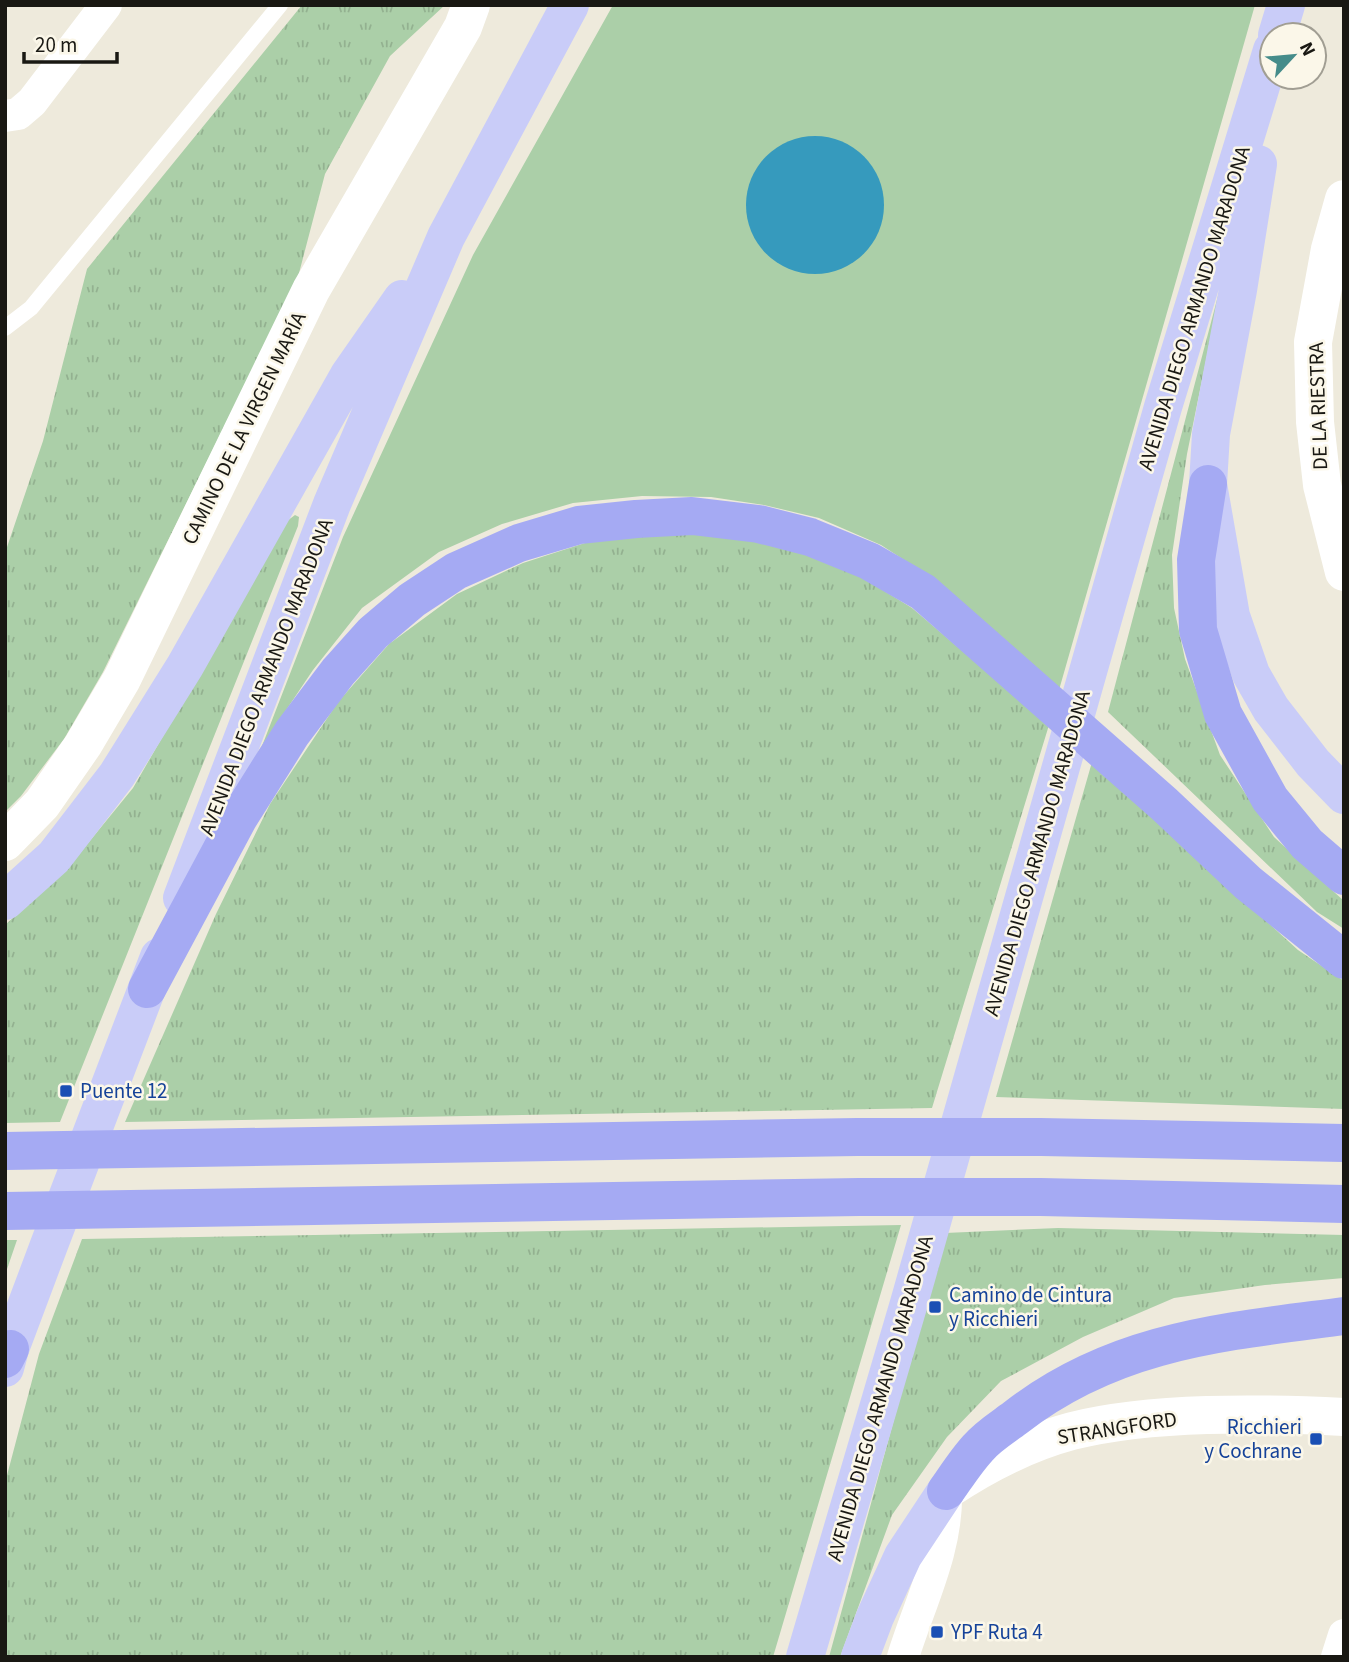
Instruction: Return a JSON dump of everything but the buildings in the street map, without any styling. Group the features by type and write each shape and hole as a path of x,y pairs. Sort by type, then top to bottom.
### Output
{"highway":[{"path":"1208,484 1196,560 1198,630 1223,714 1270,799 1307,844 1344,876"},
{"path":"148,989 238,819 292,733 338,672 373,633 412,600 456,571 519,543 579,525 692,516 759,524 810,537 869,561 923,592 1164,804 1248,884 1344,960"},
{"path":"5,1151 857,1137 1041,1137 1344,1143"},
{"path":"5,1211 859,1197 1041,1197 1344,1204"},
{"path":"946,1491 979,1446 1034,1403 1083,1375 1136,1353 1182,1339 1223,1331 1344,1316"}],"main road":[{"name":"AVENIDA DIEGO ARMANDO MARADONA","path":"7,1359 332,504 446,237 570,5"},
{"name":"AVENIDA DIEGO ARMANDO MARADONA","path":"804,1657 909,1303 1163,407 1260,91"},
{"path":"1269,91 1238,290 1211,434 1208,484 1231,616 1251,674 1271,709 1313,763 1344,795"},
{"path":"5,901 54,857 117,775 185,666 349,374 446,237"},
{"path":"860,1657 903,1556 946,1491"}],"street":[{"name":"CAMINO DE LA VIRGEN MARÍA","path":"5,842 42,804 83,745 122,679 311,290 463,27 471,5"},
{"path":"5,116 18,114 32,102 99,10"},
{"name":"DE LA RIESTRA","path":"1344,199 1330,249 1313,342 1315,422 1322,485 1344,572"},
{"name":"STRANGFORD","path":"946,1491 984,1466 1073,1431 1194,1416 1344,1417"},
{"path":"903,1657 942,1543 946,1491"},
{"path":"1337,1657 1344,1635"}],"lane":[{"path":"5,328 31,308 280,5"}],"green space":[{"path":"302,5 445,5 390,56 325,174 298,277 103,672 64,739 21,796 5,812 5,553 43,441 87,269"},
{"path":"613,5 1255,5 1059,690 932,578 881,545 819,518 764,505 711,497 642,496 573,503 502,524 439,552 362,608 313,670 262,746 343,537 473,255"},
{"path":"1223,277 1187,454 1172,555 1174,608 1185,659 1220,755 1274,837 1344,901 1344,929 1317,912 1108,712"},
{"path":"295,515 299,517 298,526 60,1122 5,1123 5,925 66,870 133,788 287,521"},
{"path":"695,534 757,542 806,555 860,576 912,608 1049,725 932,1108 125,1122 216,914 270,804 338,702 389,644 457,594 523,563 585,543 643,535"},
{"path":"1092,762 1298,950 1344,981 1344,1109 996,1097"},
{"path":"901,1225 773,1657 5,1657 5,1483 39,1354 82,1239"},
{"path":"1058,1228 1344,1235 1344,1278 1265,1285 1174,1298 1083,1337 1001,1381 947,1437 892,1515 840,1657 829,1657 945,1233"},
{"path":"5,1240 17,1240 5,1275"}],"water":[{"path":"815,136 841,141 864,156 879,179 884,205 879,231 864,254 841,269 815,274 789,269 766,254 751,231 746,205 751,179 766,156 789,141"}],"place":[{"name":"Puente 12","path":"66,1091"},
{"name":"Camino de Cintura y Ricchieri","path":"935,1307"},
{"name":"Ricchieri y Cochrane","path":"1316,1439"},
{"name":"YPF Ruta 4","path":"937,1632"}]}
